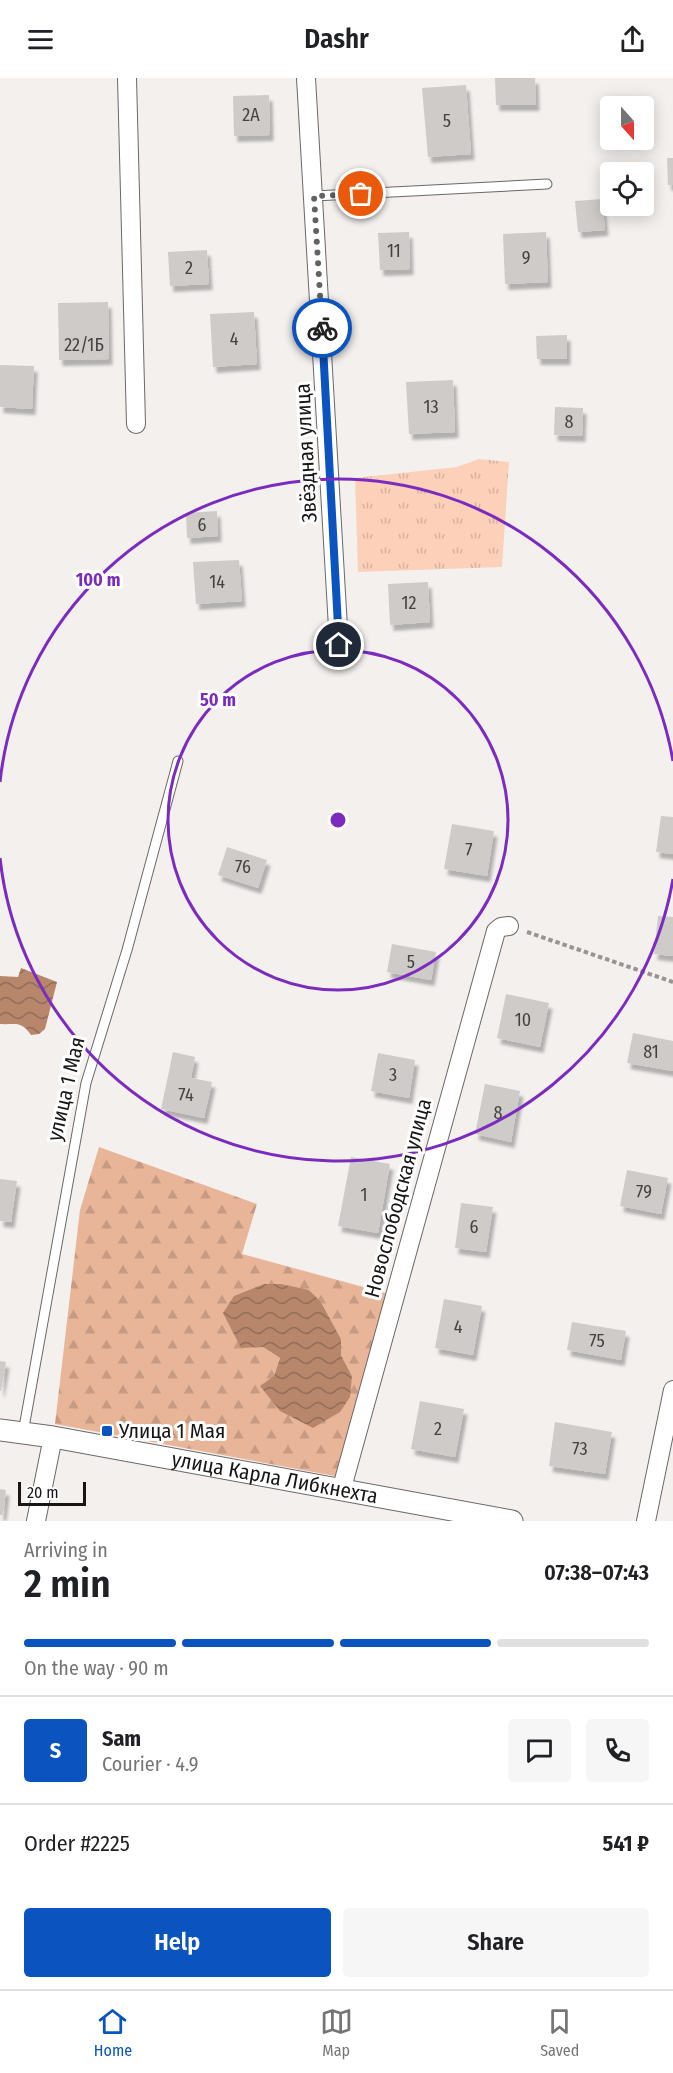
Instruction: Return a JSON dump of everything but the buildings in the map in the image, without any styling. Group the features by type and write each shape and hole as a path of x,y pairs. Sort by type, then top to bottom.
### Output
{"street":[{"path":"127,78 136,424"},
{"name":"Звёздная улица","path":"306,78 339,645"},
{"name":"Новослободская улица","path":"341,1491 496,931 501,927 509,926"},
{"path":"646,1521 673,1390"},
{"name":"улица Карла Либкнехта","path":"0,1430 53,1437 512,1521"},
{"path":"36,1521 53,1437"}],"lane":[{"path":"314,196 547,184"},
{"name":"улица 1 Мая","path":"23,1433 87,1083 127,950 178,761"}],"path":[{"path":"509,926 673,982"}],"green space":[{"path":"479,459 509,462 502,567 358,572 355,478 457,467"},
{"path":"99,1147 257,1204 242,1254 389,1294 335,1476 55,1424 80,1210","holes":["321,1302 341,1339 341,1355 352,1376 274,1376 280,1358 263,1347"]}],"water":[{"path":"21,968 57,982 45,1029 39,1034 31,1035 21,1025 0,1024 0,976 18,977"},
{"path":"264,1284 281,1284 309,1290 321,1302 341,1339 341,1355 352,1376 350,1397 340,1412 313,1428 280,1411 260,1386 274,1376 280,1358 263,1347 241,1348 223,1313 234,1296"}],"way so far":[{"path":"322,328 314,196 361,194"}],"place":[{"name":"Улица 1 Мая","path":"107,1431"}],"route":[{"path":"322,328 339,645"}]}
